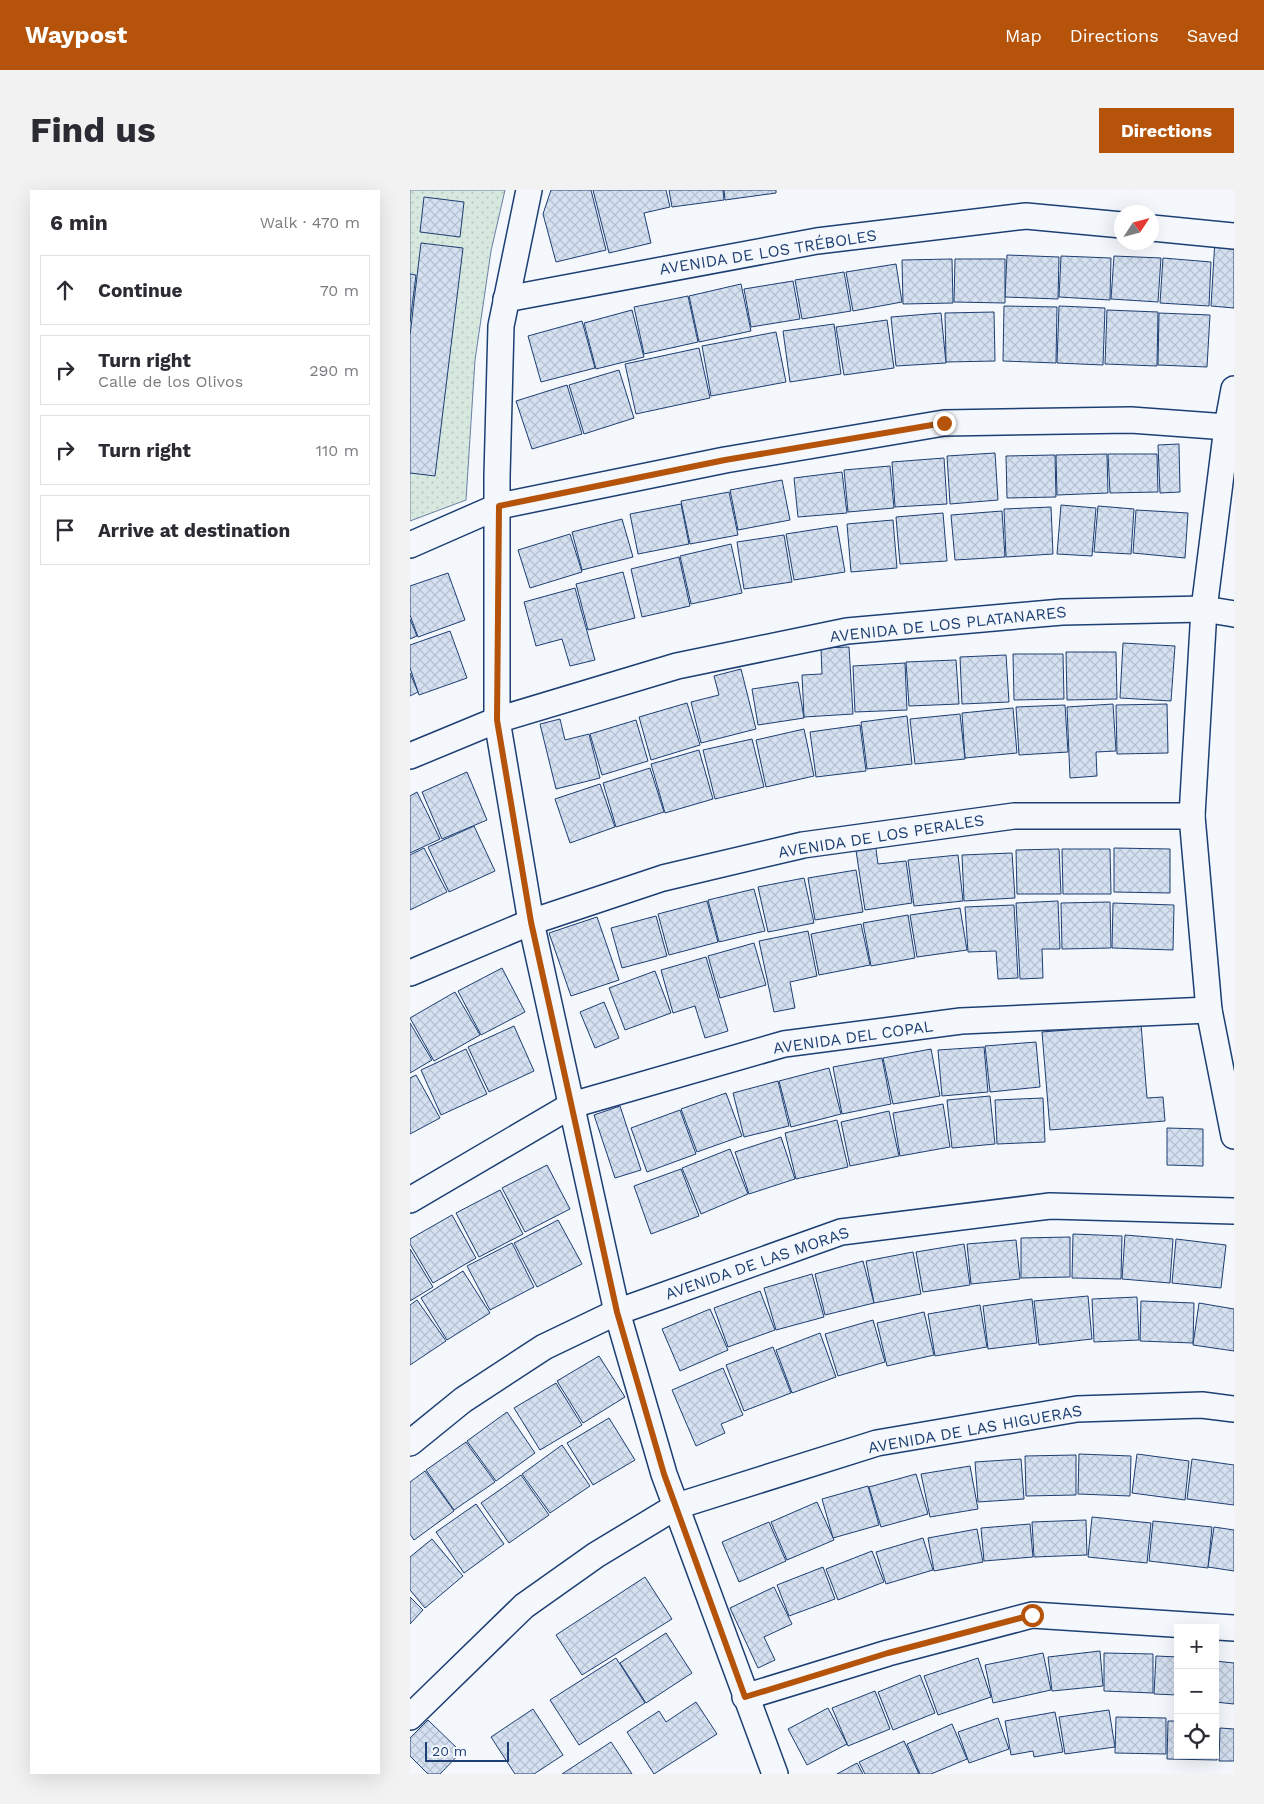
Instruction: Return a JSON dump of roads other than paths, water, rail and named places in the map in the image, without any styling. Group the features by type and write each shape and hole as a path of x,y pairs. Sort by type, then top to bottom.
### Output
{"street":[{"path":"529,190 501,326 497,720 531,922 617,1312 664,1474 775,1774"},
{"name":"AVENIDA DE LOS TRÉBOLES","path":"506,299 817,241 1026,216 1114,224"},
{"path":"1159,229 1234,236"},
{"path":"1234,389 1227,427 1204,609 1192,816 1209,1010 1234,1136"},
{"path":"410,545 499,506 725,460 944,423 1131,420 1227,427"},
{"name":"AVENIDA DE LOS PLATANARES","path":"410,756 497,720 678,666 847,631 1062,612 1204,609 1234,614"},
{"name":"AVENIDA DE LOS PERALES","path":"410,973 531,922 663,878 803,844 1014,816 1192,816"},
{"name":"AVENIDA DEL COPAL","path":"410,1200 572,1106 784,1044 961,1021 1209,1010"},
{"name":"AVENIDA DE LAS MORAS","path":"410,1443 463,1400 544,1347 617,1312 841,1232 1050,1206 1234,1210"},
{"name":"AVENIDA DE LAS HIGUERAS","path":"410,1717 524,1606 596,1556 677,1506 877,1443 1078,1409 1202,1405 1234,1408"},
{"path":"745,1697 888,1653 1032,1615 1234,1628"}]}
